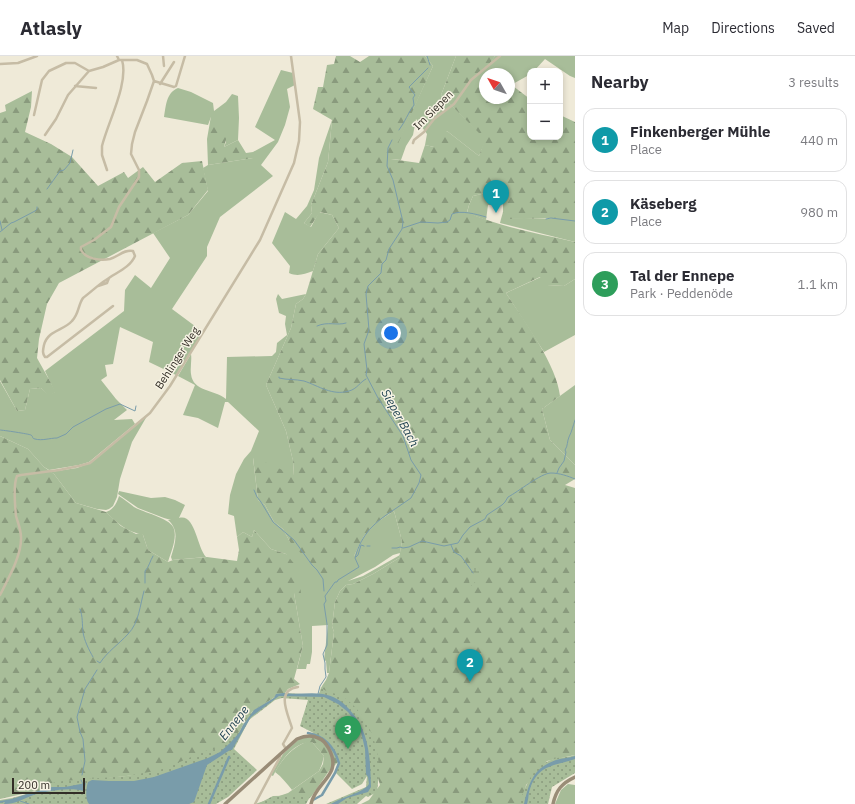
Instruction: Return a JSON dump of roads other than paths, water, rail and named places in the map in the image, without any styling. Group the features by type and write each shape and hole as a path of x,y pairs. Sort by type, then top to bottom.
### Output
{"street":[{"path":"0,64 18,63 37,56"},
{"path":"107,170 102,155 102,146 122,84 124,72 117,56"},
{"path":"163,56 164,66"},
{"path":"154,81 160,84 174,87 176,86 185,56"},
{"name":"Behlinger Weg","path":"0,595 14,564 20,543 21,534 16,515 15,503 15,482 17,476 21,474 59,470 85,465 96,459 150,414 173,381 263,235 294,163 300,141 299,112 291,56"},
{"name":"Im Siepen","path":"413,143 414,140 424,132 434,120 454,104 471,80 500,56"},
{"path":"45,135 56,119 65,100 75,86 90,71 120,60 135,59 145,63 149,67 154,81 134,132 131,154 139,170 139,177 123,200 111,227 94,240 81,247 83,253 88,257 103,259 111,259 132,250 135,256 134,259 106,283 98,286 80,301 78,313 71,322 50,334 43,348 43,354 45,357 76,336 114,306"},
{"path":"34,115 40,84 49,71 59,65 70,62 90,71"},
{"path":"160,84 174,62"},
{"path":"75,86 96,88"},
{"path":"286,750 283,744 292,728 285,704 286,693 290,689 298,687"},
{"path":"226,803 299,738 308,736 321,739 326,743 332,758 333,768 329,776 315,793 312,802"},
{"path":"255,804 280,755"},
{"path":"553,804 559,788 575,777"}],"water":[{"path":"318,693 331,696 344,704 356,717 368,745 371,787 368,792 347,798 338,804 331,804 362,790 369,784 366,774 365,749 360,728 348,712 338,704 324,697 279,696 251,717 232,750 207,765 194,802 189,804 89,804 86,796 87,787 88,782 92,780 134,781 154,777 208,758 220,752 239,733 254,710 274,698 276,694"},
{"path":"575,756 575,759 542,770 533,781 527,804 524,804 530,783 542,767 556,760"},
{"path":"86,783 84,791 72,789 50,791 31,796 18,802 4,804 5,802 0,803 0,801 52,787 65,787"}],"waterway":[{"path":"427,56 430,65"},
{"path":"399,130 414,105 413,98 415,95 409,87 428,68"},
{"name":"Sieper Bach","path":"318,694 320,686 326,677 323,654 327,645 327,624 324,604 326,601 325,596 335,582 359,567 355,558 365,535 381,519 411,498 419,483 421,475 411,460 403,436 378,398 366,375 367,370 364,344 369,330 366,294 368,286 381,273 382,264 386,260 389,249 402,229 403,222 393,180 387,166 388,148 392,140"},
{"path":"47,189 60,171 64,170 70,163 73,150"},
{"path":"0,232 11,223 35,211 37,207"},
{"path":"403,228 421,222 447,222 450,220 452,214 460,212 486,217"},
{"path":"546,219 551,218 575,221"},
{"path":"0,221 2,230"},
{"path":"317,326 346,323"},
{"path":"279,377 282,379 304,381 326,390 337,392 352,390 366,379"},
{"path":"0,430 29,434 38,440 57,438 66,434 73,427 106,409 120,404 135,411 136,406"},
{"path":"557,473 564,461 565,450 575,420"},
{"path":"392,548 409,547 422,541 444,546 458,543 470,527 485,519 487,515 502,505 508,497 541,476 554,473 575,479"},
{"path":"254,490 273,522 294,540 317,570 323,579 324,591"},
{"name":"Sieper Bach","path":"356,557 361,545 364,546"},
{"path":"451,545 454,552 461,556 473,573"},
{"path":"145,583 145,571 148,568 153,556"},
{"path":"97,661 100,663 106,655 132,630 139,614 144,591"},
{"path":"80,609 84,638 93,657"},
{"path":"82,775 85,761 83,739 77,717 85,689 97,670"},
{"path":"308,733 314,734 328,743 339,763 322,795 313,800"},
{"path":"209,804 229,757"},
{"path":"81,780 83,784"},
{"path":"20,801 29,804"}],"place":[{"name":"Finkenberger Mühle","path":"496,213"},
{"name":"Käseberg","path":"470,682"},
{"name":"Tal der Ennepe","path":"348,749"}],"water label":[{"name":"Ennepe","path":"234,723"}]}
